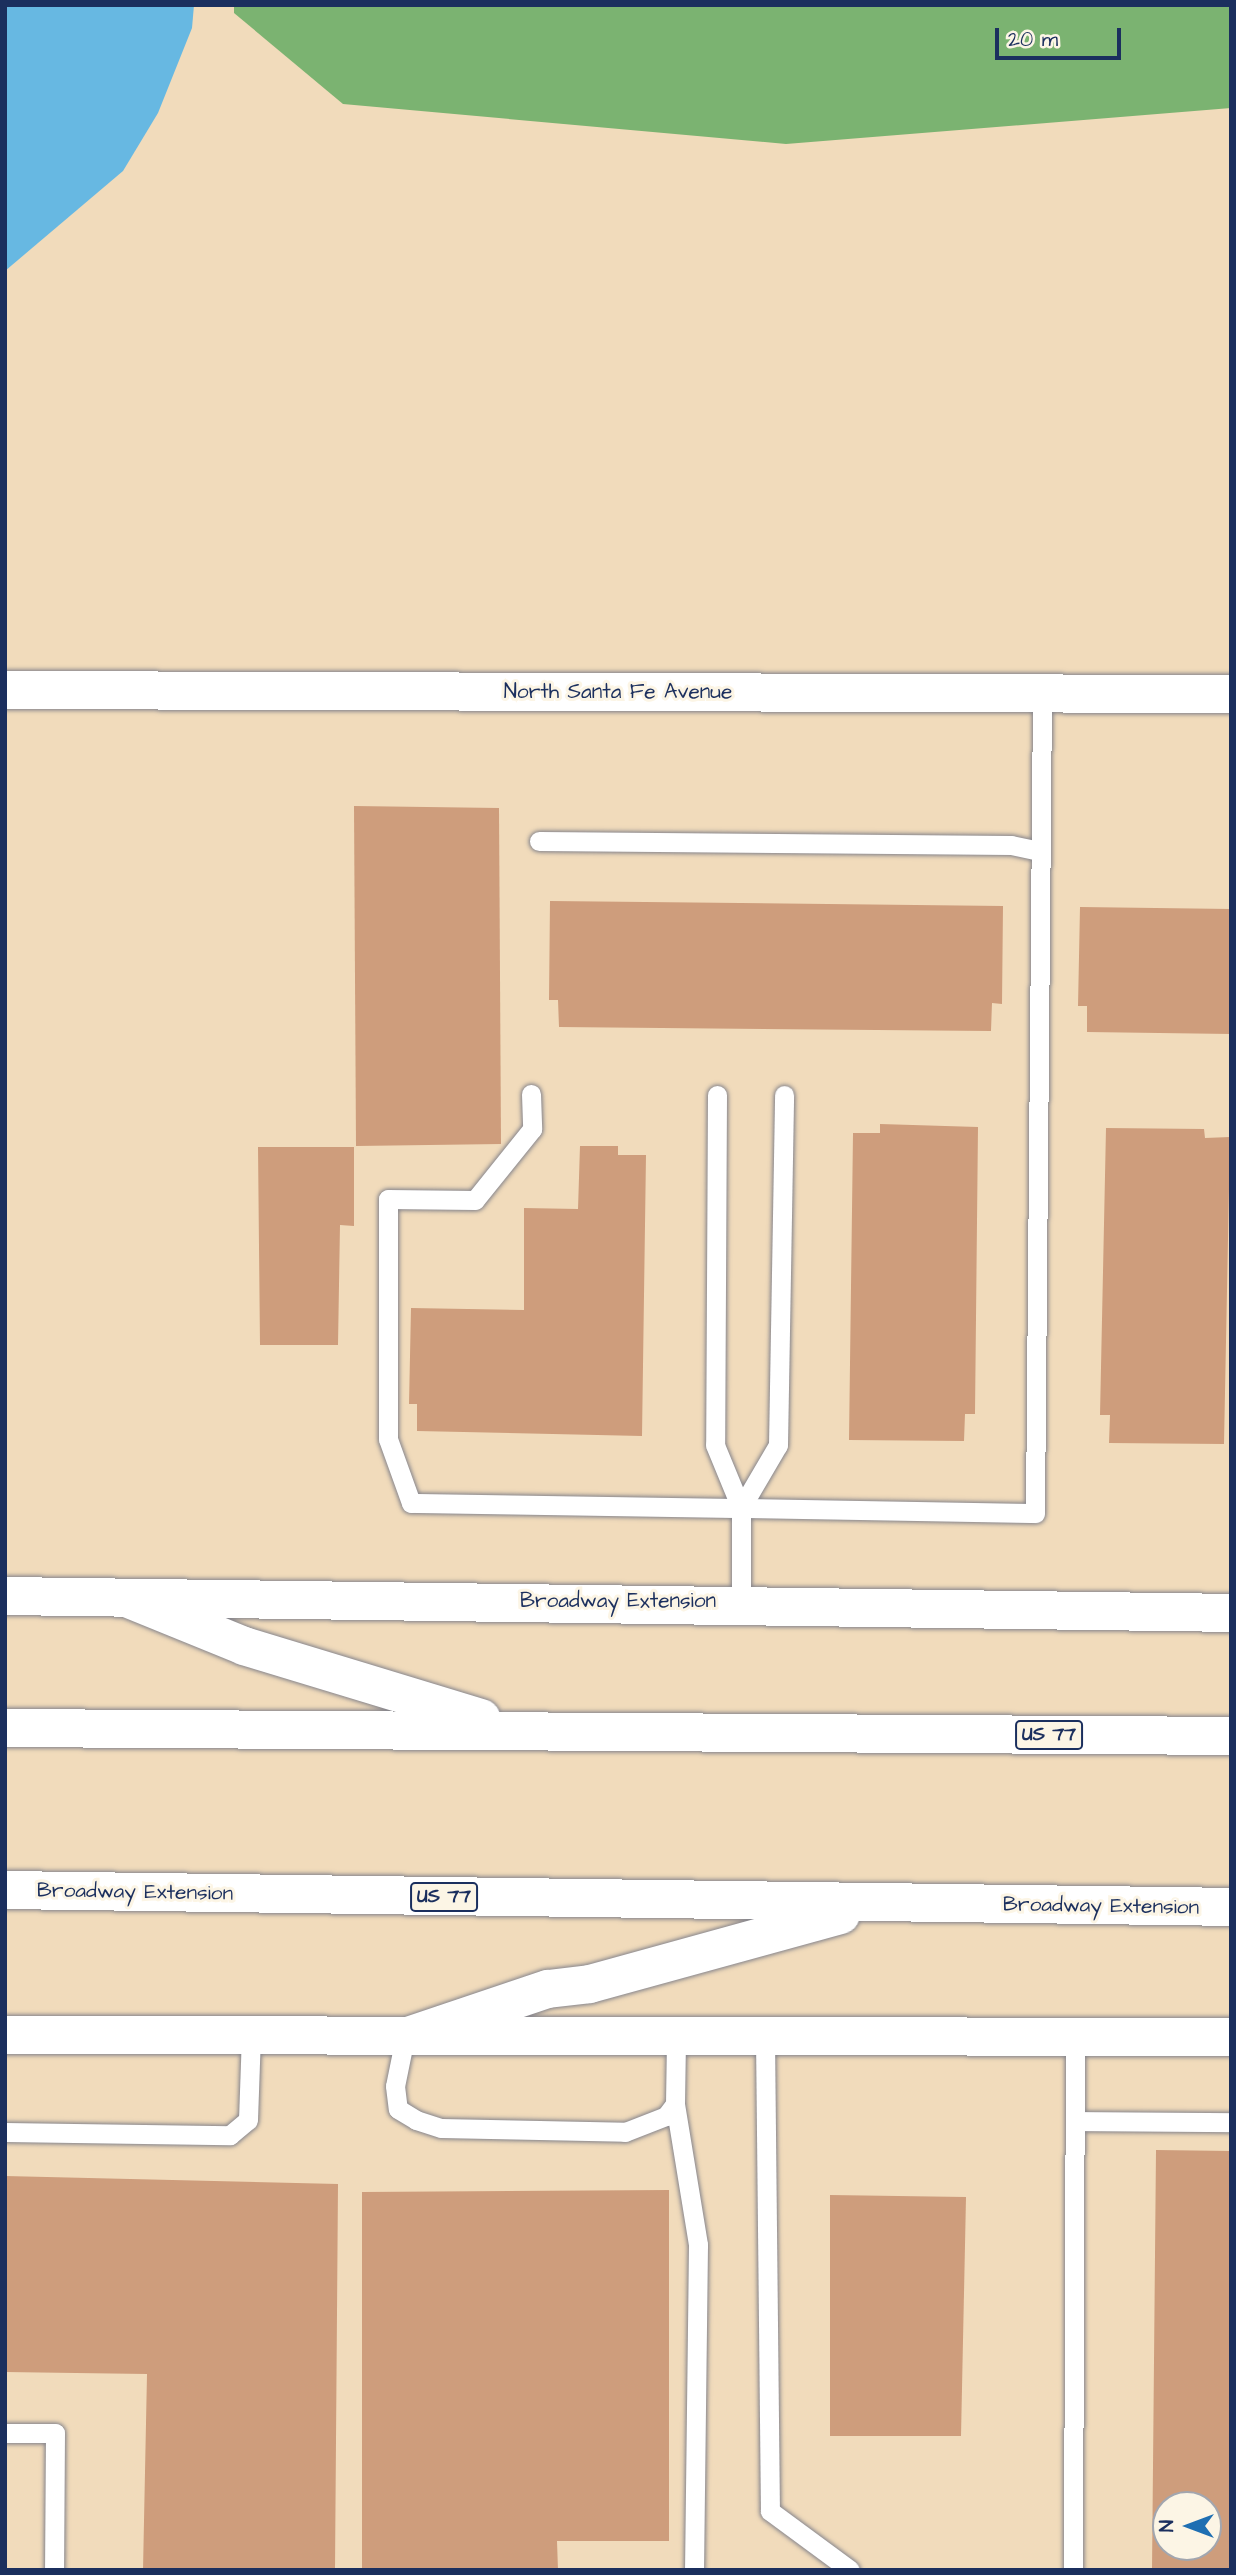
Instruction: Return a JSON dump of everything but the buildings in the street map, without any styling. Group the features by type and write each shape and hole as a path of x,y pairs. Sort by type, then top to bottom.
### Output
{"main road":[{"name":"North Santa Fe Avenue","path":"5,690 1231,694"},
{"name":"Broadway Extension","path":"5,1596 741,1602 1231,1613"},
{"path":"129,1599 244,1646 520,1730"},
{"name":"US 77","path":"5,1728 1231,1736"},
{"name":"Broadway Extension","path":"5,1890 1231,1907"},
{"path":"405,2037 548,1989 590,1984 882,1904"},
{"path":"5,2035 1231,2037"}],"lane":[{"path":"531,1094 532,1129 475,1200 388,1199 388,1439 411,1503 1035,1513 1042,694"},
{"path":"539,841 1012,845 1040,851"},
{"path":"717,1095 715,1445 741,1508 741,1602"},
{"path":"741,1508 778,1445 784,1095"},
{"path":"5,2132 229,2135 248,2120 251,2035"},
{"path":"405,2037 395,2086 398,2109 441,2128 625,2132 666,2116 675,2104"},
{"path":"676,2037 675,2104 698,2245 694,2570"},
{"path":"765,2037 770,2511 850,2570"},
{"path":"1073,2570 1075,2037"},
{"path":"1076,2121 1231,2122"},
{"path":"5,2433 55,2433 54,2570"}],"green space":[{"path":"234,5 1231,5 1231,108 786,144 343,104 234,13"}],"water":[{"path":"5,5 194,5 192,28 158,113 123,171 5,271"}]}
